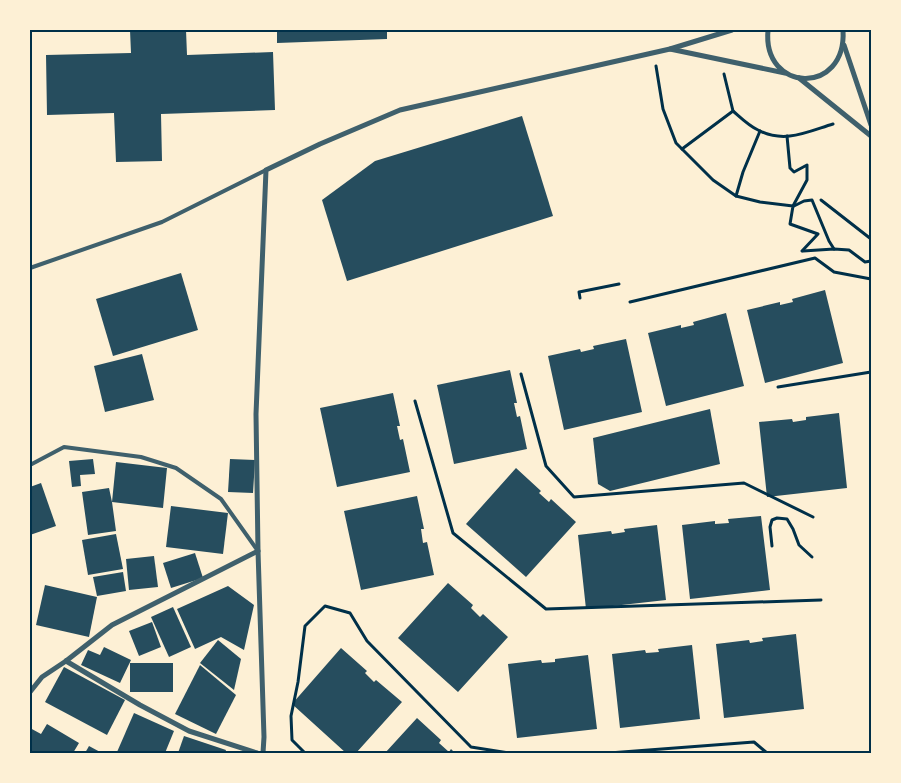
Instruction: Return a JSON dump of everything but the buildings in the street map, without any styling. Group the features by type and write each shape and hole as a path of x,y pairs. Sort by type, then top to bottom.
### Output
{"street":[{"path":"262,753 264,737 256,414 266,170 320,144 400,110 670,49 732,30"},
{"path":"768,30 767,42 770,55 777,66 787,74"},
{"path":"843,31 844,44 871,125"},
{"path":"670,49 799,78 811,78 823,74 833,67 840,56 844,44"},
{"path":"799,78 871,136"},
{"path":"30,692 42,677 112,625 258,551"},
{"path":"66,661 140,705 189,731 257,753"}],"lane":[{"path":"30,268 162,222 266,170"},
{"path":"30,465 64,447 141,457 176,468 221,499 258,551"}],"path":[{"path":"655,52 663,109 676,143 713,180 736,196 760,202 793,206 812,200 834,249"},
{"path":"720,60 733,112 760,131 775,137 796,136 850,119"},
{"path":"682,149 733,112"},
{"path":"736,196 743,172 760,131"},
{"path":"787,136 790,168 794,172 806,164 807,180 793,206 790,224 818,234 802,251 850,250 864,262 871,261"},
{"path":"821,200 871,239"},
{"path":"630,302 815,258 834,272 871,279"},
{"path":"580,298 579,292 619,284"},
{"path":"778,387 871,372"},
{"path":"521,374 546,466 574,496 744,483 813,517"},
{"path":"415,401 453,533 546,609 822,600"},
{"path":"772,546 770,527 772,520 777,518 787,519 793,528 799,545 812,557"},
{"path":"306,753 292,740 291,716 298,682 305,626 324,606 350,613 367,641 471,747 509,753"},
{"path":"609,753 754,742 767,753"}]}
